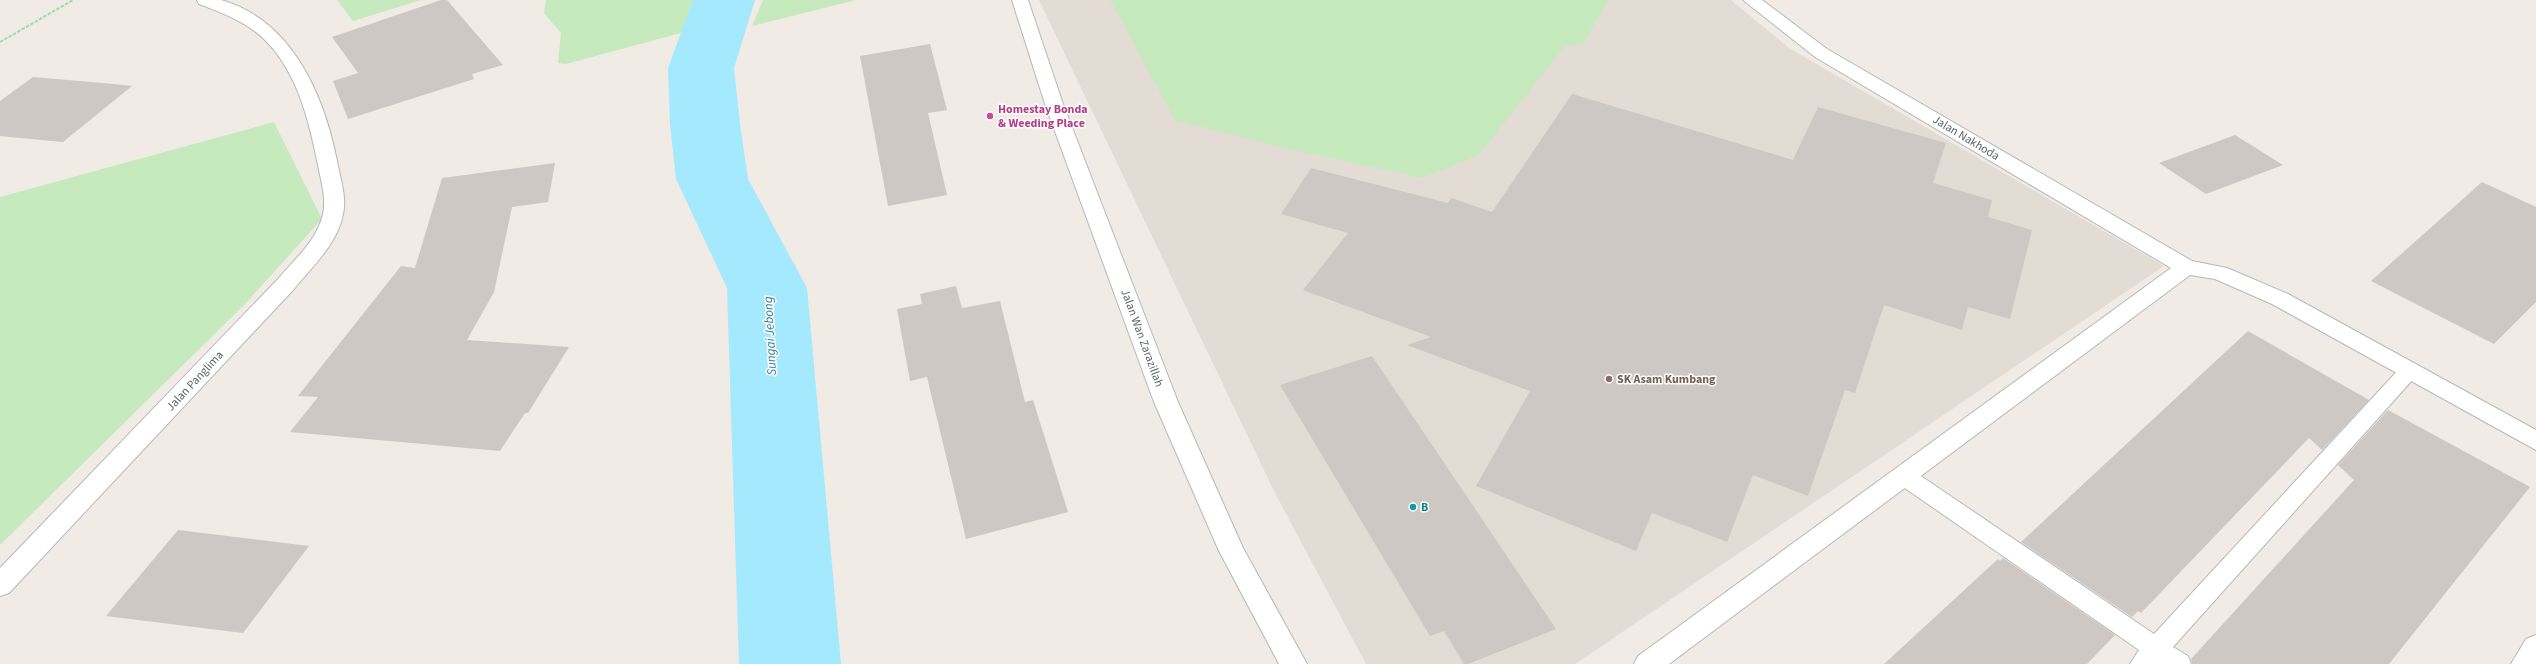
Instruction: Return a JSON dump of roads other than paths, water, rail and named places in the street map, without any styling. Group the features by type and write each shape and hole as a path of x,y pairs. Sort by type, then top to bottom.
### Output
{"street":[{"name":"Jalan Panglima","path":"0,585 214,362 311,253 326,233 333,217 334,204 326,150 313,106 293,61 258,25 236,12 205,0"},
{"name":"Jalan Wan Zarazillah","path":"1020,0 1054,104 1166,402 1232,551 1293,664"},
{"name":"Jalan Nakhoda","path":"1751,0 1821,52 2186,268"},
{"path":"1648,664 2186,268 2220,273 2280,299 2408,372 2536,442"},
{"path":"2525,664 2536,647"}],"lane":[{"path":"2149,656 2408,372"},
{"path":"1904,476 2149,656 2179,664"}],"waterway":[{"name":"Sungai Jebong","path":"724,0 701,68 705,124 712,179 767,288 790,664"}],"place":[{"name":"Homestay Bonda & Weeding Place","path":"990,116"},
{"name":"SK Asam Kumbang","path":"1609,379"},
{"name":"B","path":"1413,507"}]}
